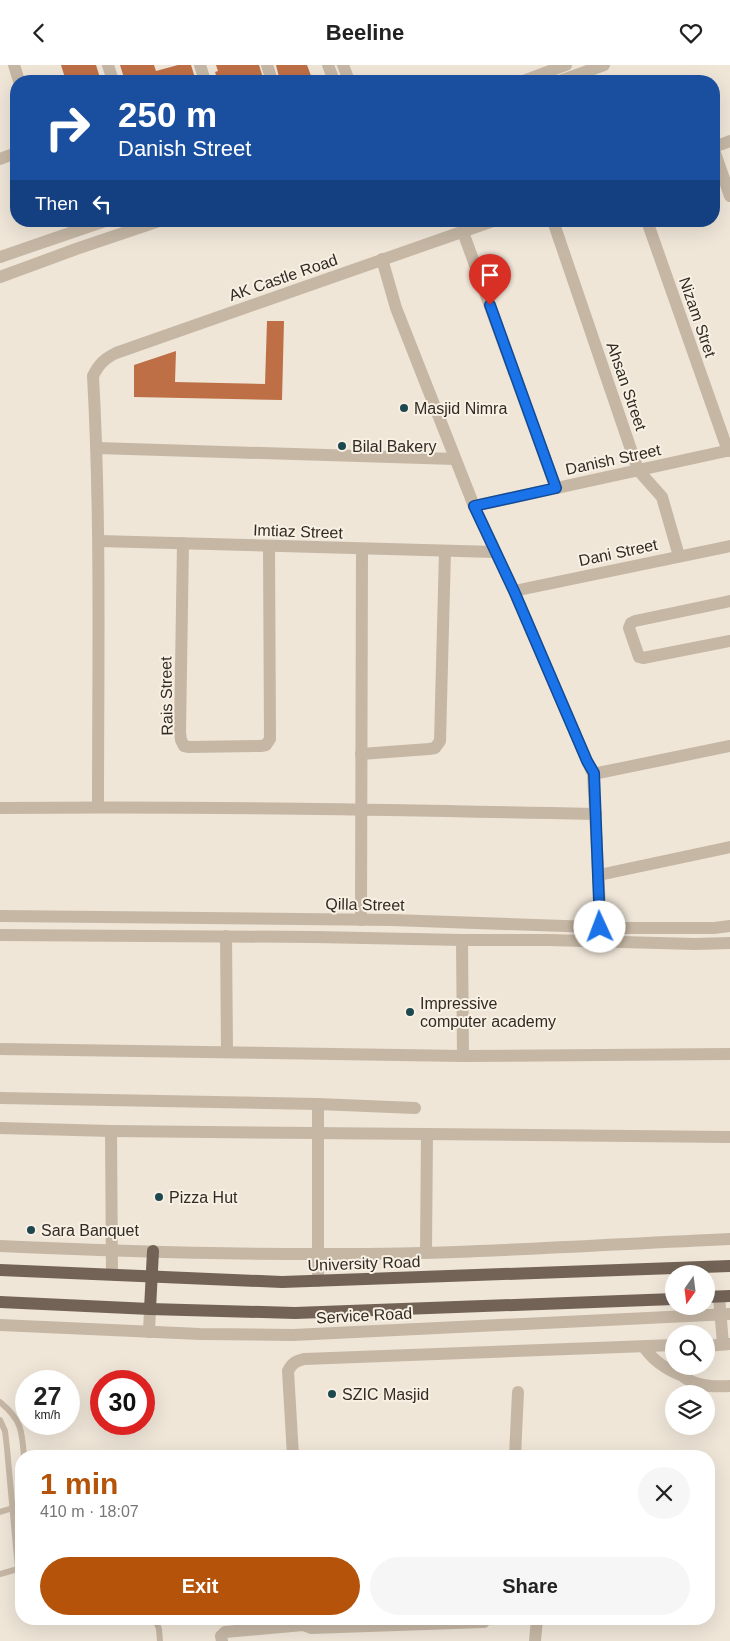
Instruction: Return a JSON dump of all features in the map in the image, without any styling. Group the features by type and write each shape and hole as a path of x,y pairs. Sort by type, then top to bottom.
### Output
{"main road":[{"path":"150,1309 153,1251"},
{"name":"University Road","path":"0,1270 282,1282 730,1266"},
{"path":"0,1302 294,1313 665,1299"}],"street":[{"path":"539,75 566,65"},
{"path":"576,75 604,65"},
{"path":"720,166 730,196"},
{"path":"0,257 88,227"},
{"path":"0,277 141,227"},
{"name":"AK Castle Road","path":"97,448 93,376 98,366 105,359 116,353 477,227"},
{"name":"Ahsan Street","path":"555,227 638,470 662,497 679,556"},
{"name":"Nizam Stret","path":"649,227 729,451"},
{"path":"463,232 556,488"},
{"path":"382,259 396,308 474,506 514,591 587,761 594,773 600,927"},
{"path":"98,807 99,541 97,448 455,459"},
{"name":"Danish Street","path":"474,506 729,451"},
{"name":"Imtiaz Street","path":"99,541 495,552"},
{"name":"Rais Street","path":"183,543 180,732 184,746 189,747 261,746 266,745 270,739 269,547"},
{"name":"Dani Street","path":"514,591 730,546"},
{"path":"361,920 362,549"},
{"path":"361,753 430,749 435,748 440,741 445,551"},
{"path":"730,601 635,621 631,623 629,628 639,657 644,659 730,641"},
{"path":"594,773 730,746"},
{"path":"0,808 360,809 596,814"},
{"path":"599,875 730,847"},
{"name":"Qilla Street","path":"0,916 361,920 600,927 714,928 730,926"},
{"name":"Qilla Street","path":"0,935 730,943"},
{"path":"226,936 227,1052"},
{"path":"462,940 463,1056"},
{"path":"0,1049 463,1056 730,1054"},
{"path":"0,1098 318,1104 415,1108"},
{"path":"318,1104 318,1281"},
{"path":"0,1128 111,1131 730,1137"},
{"path":"111,1131 110,1251 112,1274"},
{"path":"426,1252 427,1134"},
{"path":"0,1246 110,1251 318,1254 426,1252 730,1239"},
{"path":"718,1297 725,1314 726,1344"},
{"path":"149,1332 150,1309"},
{"name":"Service Road","path":"0,1325 200,1335 293,1335 725,1314"},
{"path":"293,1450 288,1371 296,1361 304,1359 665,1346"},
{"path":"644,1347 665,1368"},
{"path":"685,1375 687,1379 702,1385 730,1386"},
{"path":"515,1450 518,1392"},
{"path":"222,1641 221,1636 225,1632 279,1625"},
{"path":"306,1625 311,1628 398,1625"},
{"path":"535,1641 536,1625"}],"lane":[{"path":"0,1402 12,1412 21,1428 23,1450"},
{"path":"0,1420 5,1431 8,1448 15,1525"},
{"path":"0,1511 13,1508"},
{"path":"0,1573 15,1569"},
{"path":"157,1625 160,1641"}],"building":[{"path":"61,65 96,65 99,75 64,75"},
{"path":"120,65 154,65 156,71 178,65 191,65 194,75 123,75"},
{"path":"216,65 259,65 262,75 216,75 215,72 218,71"},
{"path":"276,65 307,65 311,75 278,75"},
{"path":"267,321 284,321 282,400 134,397 134,365 176,351 175,382 265,384"}],"place":[{"name":"Masjid Nimra","path":"404,408"},
{"name":"Bilal Bakery","path":"342,446"},
{"name":"Impressive computer academy","path":"410,1012"},
{"name":"Pizza Hut","path":"159,1197"},
{"name":"Sara Banquet","path":"31,1230"},
{"name":"SZIC Masjid","path":"332,1394"}],"route":[{"path":"490,305 556,488 474,506 514,591 587,761 594,773 600,927"}]}
